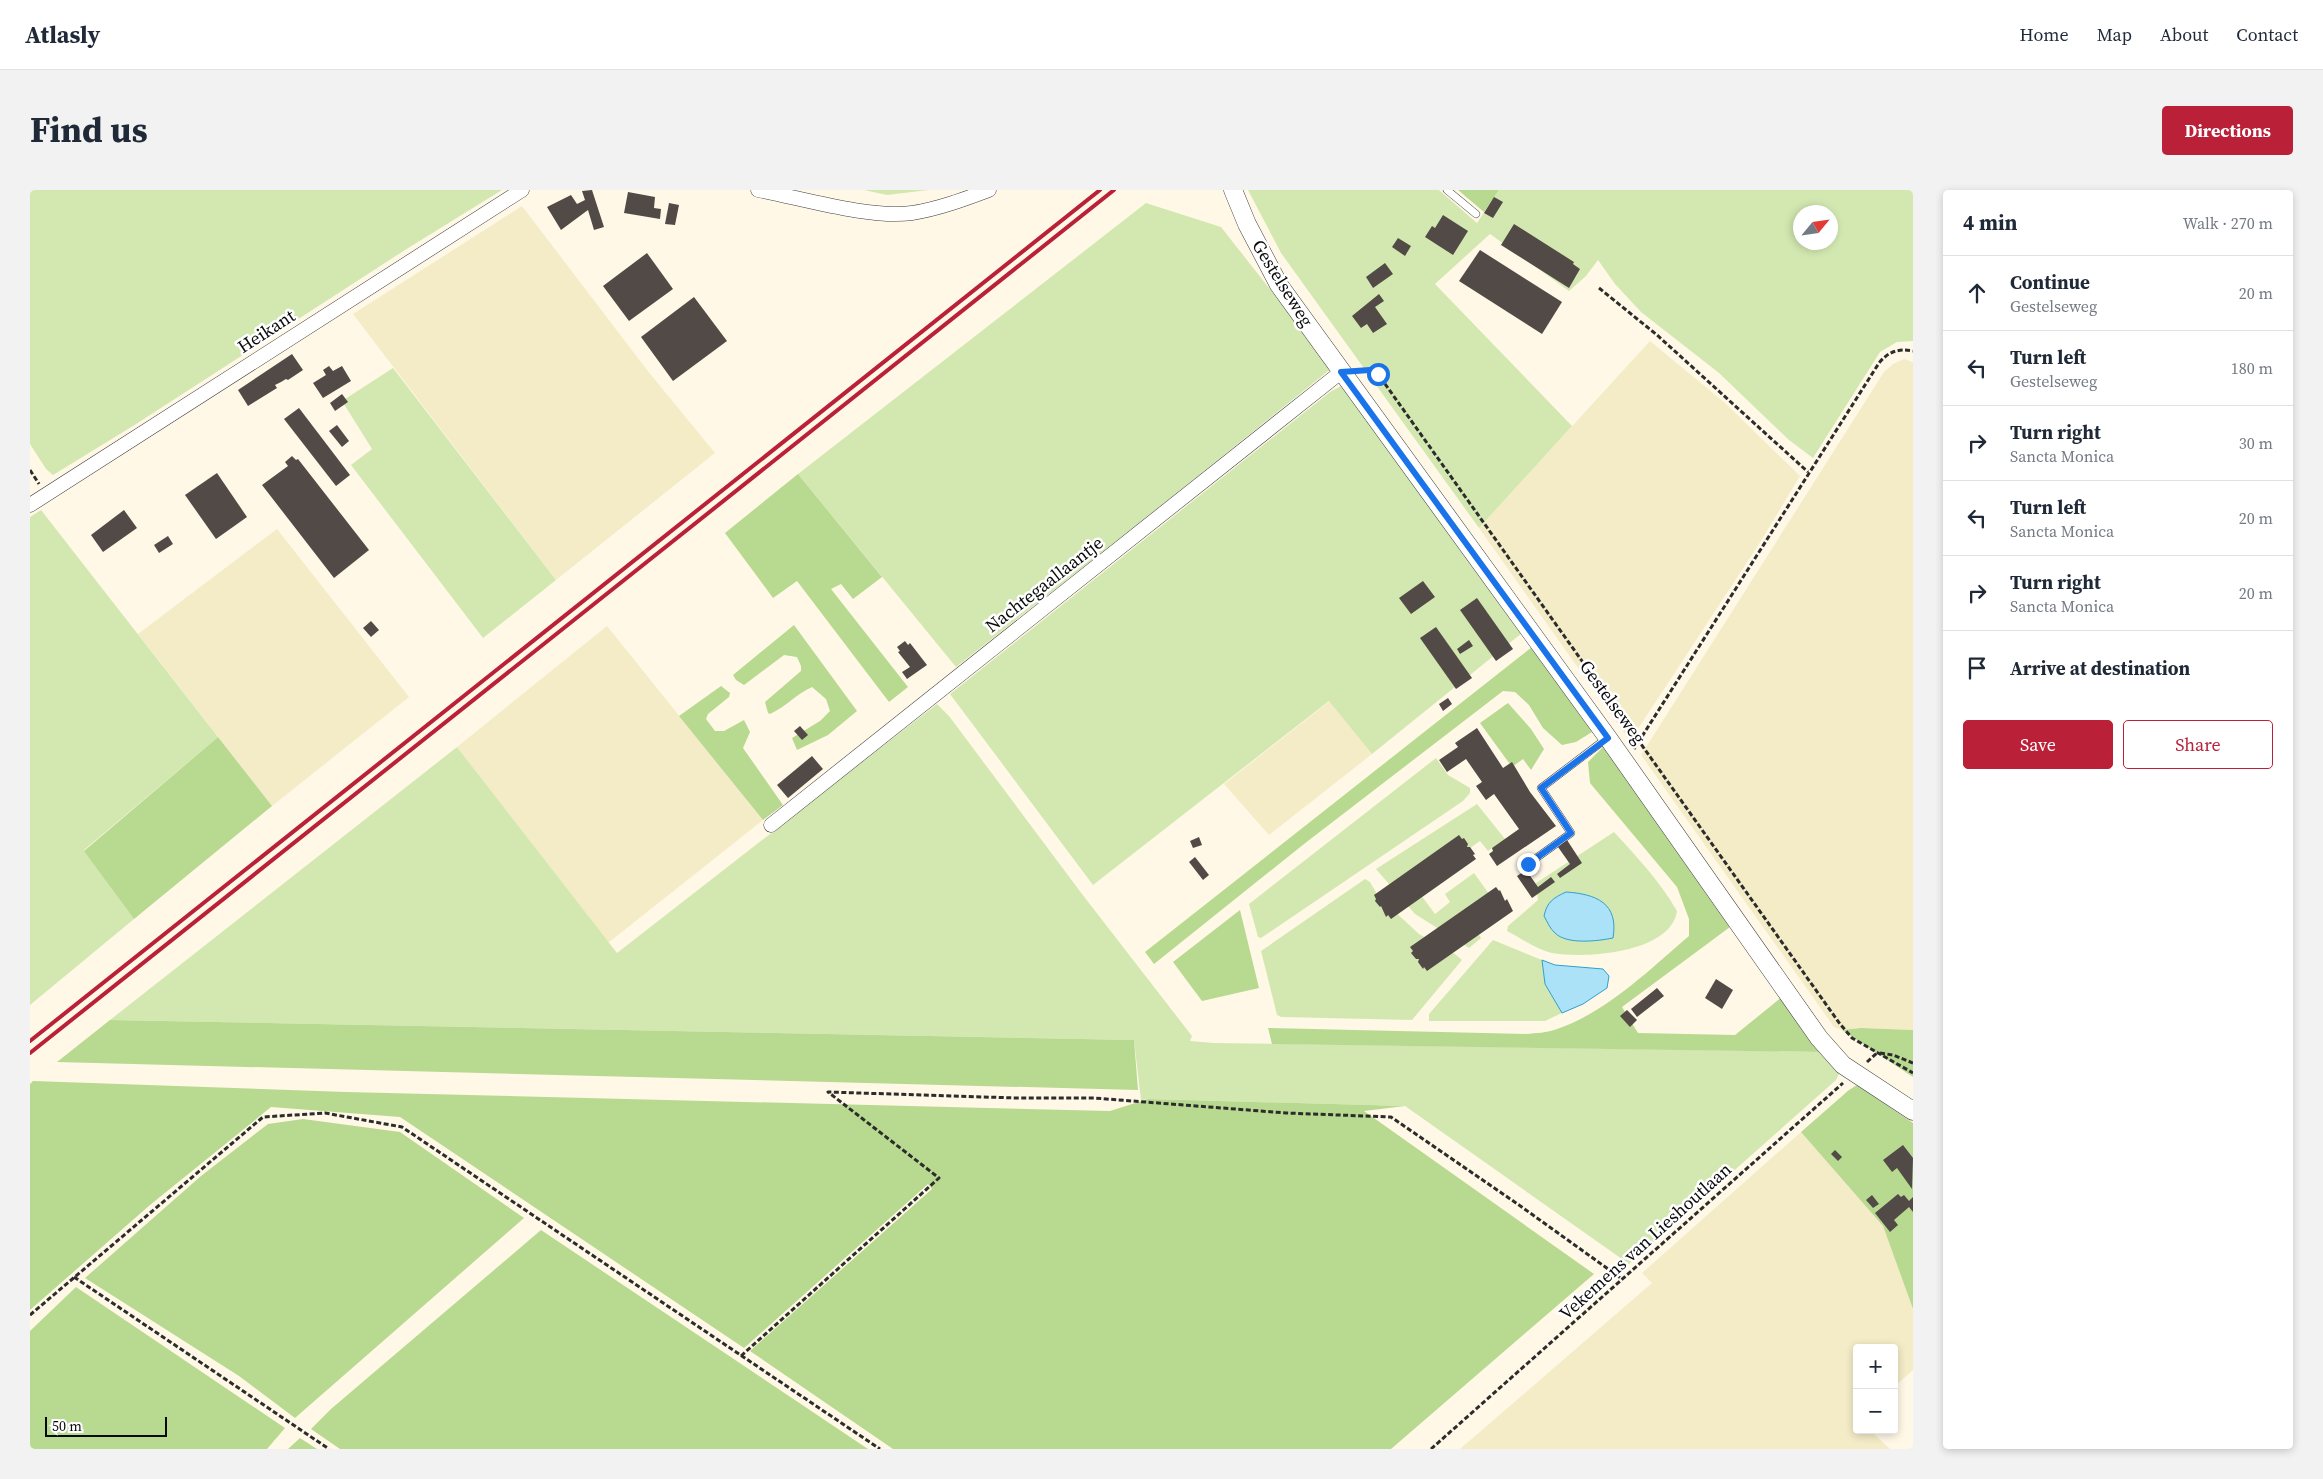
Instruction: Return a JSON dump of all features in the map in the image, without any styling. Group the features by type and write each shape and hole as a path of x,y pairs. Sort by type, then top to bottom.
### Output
{"street":[{"name":"Heikant","path":"30,505 522,190"},
{"path":"758,190 888,214 912,213 926,210 989,190"},
{"name":"Gestelseweg","path":"1233,190 1247,224 1279,285 1608,738 1818,1038 1843,1065 1913,1111"},
{"name":"Nachtegaallaantje","path":"771,825 1341,372"}],"lane":[{"path":"1448,190 1476,214"},
{"path":"1528,864 1571,833 1541,788 1608,738"}],"path":[{"path":"1599,288 1657,335 1808,472"},
{"path":"1624,761 1640,741 1808,472 1887,354 1903,350 1913,351"},
{"name":"Gestelseweg","path":"1341,372 1370,370 1378,374 1840,1024 1852,1038 1913,1073"},
{"path":"1877,1053 1893,1055 1913,1063"},
{"name":"Vekemens van Lieshoutlaan","path":"1430,1449 1877,1053"},
{"path":"742,1356 939,1178 828,1092 1016,1098 1094,1098 1286,1113 1391,1117 1622,1279"},
{"path":"30,1315 263,1117 326,1113 402,1127 880,1449"},
{"path":"74,1277 329,1449"}],"shaded area":[{"path":"522,206 647,370 715,453 556,580 353,314"},
{"path":"1650,341 1724,402 1800,476 1759,544 1632,738 1627,737 1479,528"},
{"path":"1904,359 1913,362 1913,1030 1861,1028 1842,1030 1834,1027 1641,755 1884,372 1893,364"},
{"path":"277,529 409,697 272,806 138,634"},
{"path":"607,626 763,820 608,943 457,747"},
{"path":"1330,701 1372,754 1269,835 1224,784"},
{"path":"1801,1132 1883,1226 1913,1309 1913,1370 1898,1383 1898,1344 1853,1344 1853,1434 1874,1434 1890,1449 1460,1449 1652,1283 1642,1273"}],"green space":[{"path":"30,190 502,190 405,250 133,426 53,475 46,469 30,444"},
{"path":"864,190 929,190 887,195"},
{"path":"1248,190 1439,190 1477,223 1499,190 1913,190 1913,341 1897,342 1880,352 1813,458 1789,440 1719,373 1641,312 1615,284 1598,260 1586,276 1569,291 1490,234 1435,284 1572,426 1479,528 1281,253"},
{"path":"1458,190 1499,190 1484,212"},
{"path":"1146,203 1221,227 1332,368 956,667 798,474"},
{"path":"393,368 556,580 483,638 351,465 372,449 342,401"},
{"path":"1346,383 1522,633 1372,754 1329,701 1093,885 950,694 1330,392"},
{"path":"798,474 882,577 853,599 841,584 831,589 908,687 889,702 797,581 773,598 725,533"},
{"path":"41,510 218,737 84,850 134,919 30,1005 30,517"},
{"path":"794,625 857,711 828,735 797,750 792,738 820,721 830,711 826,699 812,687 776,711 768,713 765,702 801,671 797,657 784,655 744,685 736,680 733,675"},
{"path":"1532,647 1592,732 1576,742 1562,745 1543,728 1529,705 1515,692 1503,691 1304,844 1154,964 1145,952"},
{"path":"721,686 730,693 729,697 708,714 706,719 715,731 724,731 744,720 750,732 743,748 783,805 763,820 679,716"},
{"path":"1508,703 1531,729 1544,749 1531,770 1523,759 1512,767 1480,723"},
{"path":"937,704 949,716 1082,894 1192,1036 1190,1041 1214,1043 1823,1052 1839,1074 1836,1080 1629,1264 1405,1106 1141,1100 1134,1040 110,1020 457,747 617,953"},
{"path":"218,737 272,806 134,919 84,851"},
{"path":"1603,747 1730,927 1622,1007 1638,1033 1735,1035 1782,997 1823,1052 1272,1044 1268,1028 1542,1033 1575,1022 1610,1001 1643,976 1689,936 1689,919 1677,887 1590,783 1588,762"},
{"path":"1436,758 1448,775 1470,788 1470,793 1463,801 1261,938 1258,937 1249,904"},
{"path":"1477,804 1505,839 1488,851 1480,841 1415,887 1435,914 1450,902 1445,894 1474,873 1495,902 1466,914 1481,938 1469,948 1415,914 1376,869"},
{"path":"1614,832 1655,879 1677,911 1671,925 1660,936 1625,950 1585,955 1567,955 1541,949 1507,931 1508,926 1538,900 1536,883"},
{"path":"1365,879 1370,882 1378,896 1419,934 1455,954 1462,960 1412,1020 1281,1017 1277,1015 1261,951"},
{"path":"1240,910 1259,988 1202,1001 1173,962"},
{"path":"1493,940 1542,960 1545,984 1562,1013 1545,1021 1429,1021 1429,1014"},
{"path":"110,1020 1134,1040 1138,1090 57,1062"},
{"path":"1861,1028 1913,1030 1913,1077 1842,1030"},
{"path":"33,1081 346,1092 1110,1111 1148,1099 1405,1106 1364,1111 1594,1274 1391,1449 893,1449 750,1351 932,1189 928,1184 744,1348 400,1117 271,1107 150,1205 30,1310 30,1084"},
{"path":"1857,1085 1913,1123 1913,1309 1883,1226 1801,1132"},
{"path":"303,1119 400,1132 524,1218 295,1418 239,1376 85,1278 201,1176 268,1124"},
{"path":"541,1230 868,1449 340,1449 311,1429 331,1409"},
{"path":"76,1287 285,1428 267,1449 30,1449 30,1331"},
{"path":"300,1438 317,1449 288,1449"}],"water":[{"path":"1566,892 1587,895 1603,903 1609,909 1612,916 1614,926 1613,938 1575,941 1560,937 1553,931 1544,916 1545,911 1551,901"},
{"path":"1542,960 1555,965 1603,969 1609,976 1607,988 1583,1004 1562,1013 1545,984"}],"building":[{"path":"592,190 604,227 594,230 588,210 561,230 547,207 571,195 577,204 585,200 582,191"},
{"path":"628,192 655,197 654,208 661,209 660,219 624,213"},
{"path":"1494,197 1503,202 1493,218 1484,213"},
{"path":"669,203 679,205 675,225 665,224"},
{"path":"1443,215 1468,231 1453,255 1425,237 1432,226 1435,228"},
{"path":"1514,224 1574,262 1573,264 1580,269 1569,288 1501,245"},
{"path":"1398,238 1411,246 1405,256 1392,247"},
{"path":"1480,250 1562,302 1542,334 1459,281"},
{"path":"647,253 673,289 629,321 603,286"},
{"path":"1385,263 1393,274 1373,288 1366,277"},
{"path":"1379,294 1384,301 1375,307 1387,324 1373,333 1367,324 1361,328 1352,316"},
{"path":"694,297 727,341 673,381 641,337"},
{"path":"292,354 303,370 288,380 286,379 275,385 277,388 248,406 238,390"},
{"path":"329,366 333,371 342,366 351,381 323,398 313,383 326,375 323,370"},
{"path":"342,394 348,402 335,411 330,403"},
{"path":"299,408 350,475 336,486 284,419"},
{"path":"337,425 349,441 342,447 329,431"},
{"path":"292,456 296,460 298,459 369,550 334,578 262,485 288,466 285,462"},
{"path":"217,473 247,517 216,539 185,495"},
{"path":"124,510 137,528 103,552 91,535"},
{"path":"168,536 173,544 159,553 154,545"},
{"path":"1423,581 1435,597 1411,614 1399,598"},
{"path":"1477,598 1513,649 1496,661 1460,610"},
{"path":"371,621 379,630 371,637 363,628"},
{"path":"1436,627 1472,678 1456,689 1420,638"},
{"path":"1469,640 1473,646 1460,654 1457,649"},
{"path":"905,641 908,645 910,643 927,665 907,679 902,672 910,667 898,652 900,651 897,647"},
{"path":"1448,698 1452,704 1443,711 1439,704"},
{"path":"800,726 808,735 802,740 794,731"},
{"path":"1477,728 1503,768 1512,762 1530,792 1556,826 1497,866 1489,854 1493,851 1492,848 1519,829 1494,794 1486,800 1476,786 1482,782 1466,759 1447,772 1439,760 1458,747 1455,743"},
{"path":"812,756 823,769 788,798 777,785"},
{"path":"1459,835 1462,839 1464,838 1468,844 1467,847 1470,847 1476,859 1391,919 1388,915 1386,917 1381,906 1375,901 1374,895"},
{"path":"1199,837 1202,845 1193,848 1190,841"},
{"path":"1567,840 1582,863 1560,878 1557,874 1570,864 1558,847"},
{"path":"1195,857 1209,875 1203,880 1189,862"},
{"path":"1526,870 1538,887 1551,877 1555,882 1532,898 1517,876"},
{"path":"1496,887 1500,890 1505,901 1507,899 1513,911 1427,971 1424,967 1423,969 1418,962 1419,959 1416,959 1411,953 1413,951 1410,947"},
{"path":"1716,979 1733,990 1722,1009 1705,998"},
{"path":"1657,988 1664,996 1637,1017 1631,1009"},
{"path":"1627,1010 1637,1020 1630,1027 1620,1016"},
{"path":"1903,1145 1913,1158 1912,1189 1897,1168 1892,1172 1883,1160"},
{"path":"1835,1150 1842,1157 1838,1161 1831,1154"},
{"path":"1898,1194 1901,1197 1904,1195 1909,1201 1913,1197 1913,1212 1909,1207 1894,1220 1898,1225 1890,1232 1875,1213"},
{"path":"1872,1195 1879,1204 1873,1208 1866,1200"}],"railway":[{"path":"30,1041 1100,190"},
{"path":"30,1053 1114,190"}],"route":[{"path":"1378,374 1370,370 1341,372 1608,738 1541,788 1571,833 1528,864"}]}
